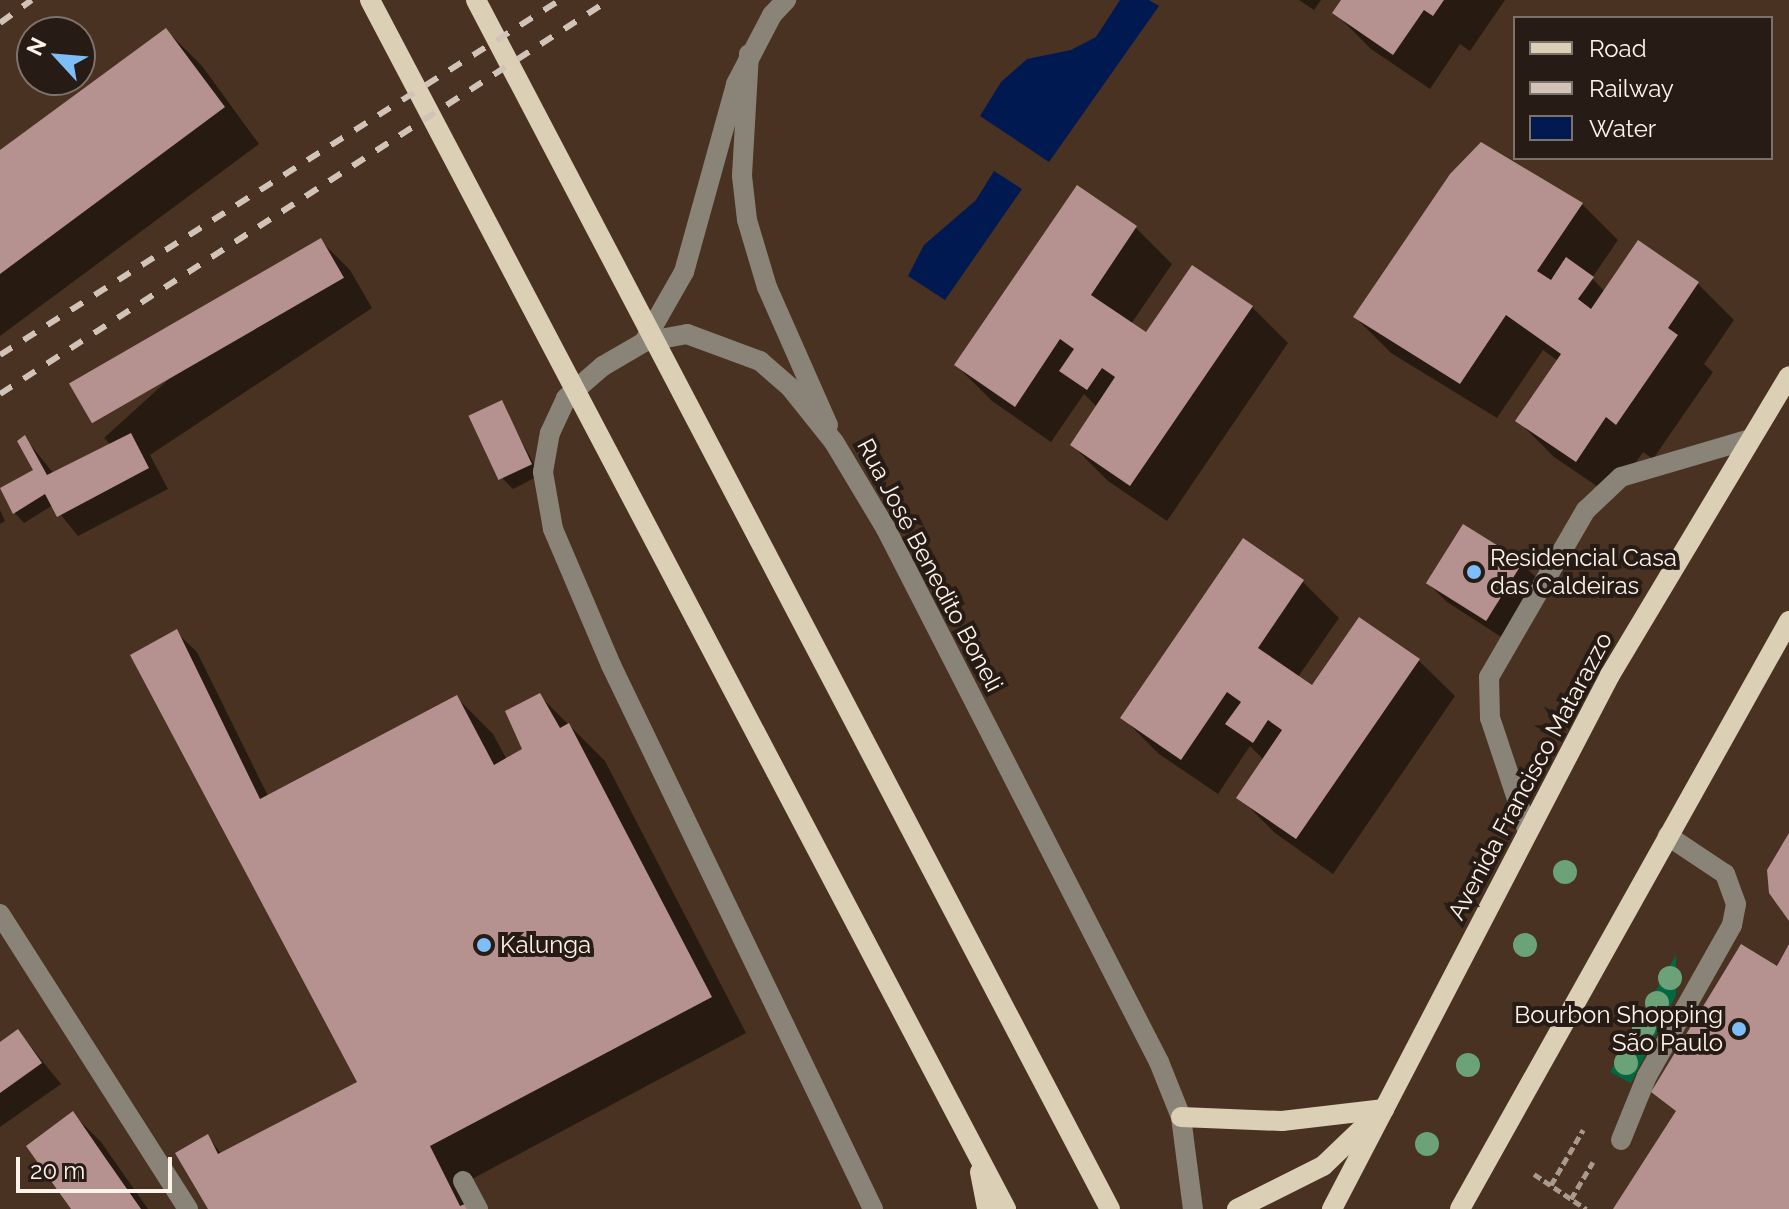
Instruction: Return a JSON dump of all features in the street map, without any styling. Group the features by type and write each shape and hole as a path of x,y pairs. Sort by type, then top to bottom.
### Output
{"main road":[{"path":"370,0 1006,1209"},
{"path":"476,0 1110,1209"},
{"name":"Avenida Francisco Matarazzo","path":"1332,1209 1527,829 1747,440 1789,376"},
{"path":"1460,1209 1789,621"},
{"path":"1181,1117 1282,1121 1384,1109"},
{"path":"1237,1209 1323,1166 1384,1109"},
{"path":"978,1157 987,1209"}],"street":[{"path":"644,342 684,272 702,219 722,122 749,54 786,0"},
{"path":"749,54 742,176 747,220 759,266 834,442"},
{"name":"Rua José Benedito Boneli","path":"873,1209 611,665 553,529 543,472 550,433 566,398 603,366 644,342 687,334 760,361 790,387 834,442 886,529 1159,1062 1181,1117 1193,1209"},
{"path":"1527,829 1490,718 1489,677 1586,510 1621,477 1747,440"},
{"path":"1621,1140 1647,1076 1732,925 1736,904 1725,874 1668,836"},
{"path":"0,914 188,1209"},
{"path":"463,1181 478,1209"}],"path":[{"path":"1534,1174 1586,1209"}],"green space":[{"path":"1676,955 1676,995 1631,1083 1610,1072"}],"water":[{"path":"1120,0 1149,0 1159,6 1049,162 980,116 1001,82 1027,59 1071,50 1096,37"},
{"path":"994,171 1022,189 945,300 908,276 924,245 976,200"}],"building":[{"path":"1341,0 1444,0 1433,16 1424,10 1393,55 1332,13"},
{"path":"166,28 225,107 0,274 0,150 73,96 96,96 96,79"},
{"path":"1481,142 1583,203 1537,271 1551,280 1566,257 1594,277 1578,299 1591,309 1638,240 1699,282 1668,328 1678,335 1616,425 1606,417 1576,462 1515,421 1561,354 1506,315 1460,384 1353,317 1450,174"},
{"path":"1077,185 1137,226 1091,295 1146,332 1192,265 1253,306 1130,486 1070,445 1115,377 1102,368 1087,390 1059,371 1074,349 1060,339 1015,407 954,365"},
{"path":"321,238 344,278 92,423 69,384"},
{"path":"502,400 532,464 498,480 468,416"},
{"path":"131,433 149,468 57,517 45,494 13,514 0,488 33,470 17,441 25,435 47,475"},
{"name":"Residencial Casa das Caldeiras","path":"1463,524 1523,562 1486,621 1426,583"},
{"path":"1243,538 1304,580 1258,648 1312,685 1359,617 1420,659 1296,839 1236,798 1282,730 1268,720 1253,743 1225,724 1241,702 1227,692 1181,760 1120,718"},
{"name":"Kalunga","path":"177,629 260,799 457,695 494,765 522,749 505,711 540,693 560,728 569,723 712,997 430,1146 460,1206 465,1204 468,1209 208,1209 175,1153 208,1134 218,1154 357,1082 130,655"},
{"path":"1789,833 1789,921 1769,893 1767,870"},
{"name":"Bourbon Shopping São Paulo","path":"1741,944 1777,966 1789,944 1789,1209 1613,1209 1676,1111 1651,1092"},
{"path":"18,1029 42,1063 0,1093 0,1042"},
{"path":"73,1111 141,1209 71,1209 26,1146"}],"railway":[{"path":"0,23 32,0"},
{"path":"0,355 560,0"},
{"path":"0,394 609,0"}],"place":[{"name":"Residencial Casa das Caldeiras","path":"1474,572"},
{"name":"Kalunga","path":"484,945"},
{"name":"Bourbon Shopping São Paulo","path":"1739,1029"}]}
